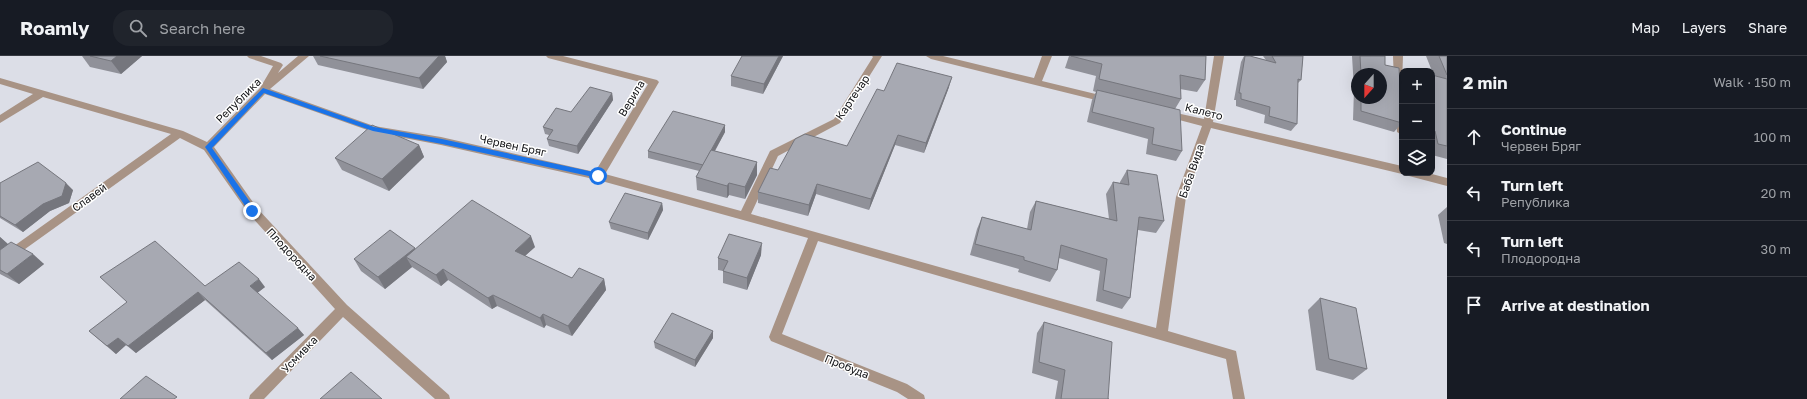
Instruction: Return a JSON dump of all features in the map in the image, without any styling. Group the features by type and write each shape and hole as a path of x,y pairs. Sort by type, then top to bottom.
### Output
{"street":[{"path":"252,56 278,64 263,90"},
{"name":"Република","path":"208,147 263,90 304,56"},
{"name":"Верила","path":"551,56 654,82 598,176"},
{"name":"Картечар","path":"744,217 774,154 837,121 878,57 877,56"},
{"path":"931,56 1119,102"},
{"path":"1037,82 1046,56"},
{"name":"Баба Вида","path":"1161,335 1181,197 1208,124 1219,56"},
{"path":"1398,56 1400,104"},
{"name":"Плодородна","path":"0,82 179,133 208,147 252,211 343,309 444,399"},
{"name":"Червен Бряг","path":"263,90 373,129 442,141 598,176 744,217 815,235 1232,355 1239,399"},
{"path":"0,120 40,94"},
{"name":"Калето","path":"1156,112 1399,169"},
{"name":"Славей","path":"0,262 179,133"},
{"path":"1424,176 1447,182"},
{"name":"Пробуда","path":"815,235 775,337 902,388 919,399"},
{"name":"Усмивка","path":"255,399 343,309"}],"building":[{"path":"90,56 117,56 111,61"},
{"path":"320,56 439,56 419,78"},
{"path":"742,56 779,56 764,84 731,76"},
{"path":"1071,56 1206,56 1205,80 1180,75 1181,99 1099,79 1102,64"},
{"path":"1245,56 1276,63 1272,56 1303,56 1301,80 1298,79 1297,124 1269,116 1270,107 1241,99 1241,93 1239,93"},
{"path":"1360,56 1385,56 1385,65 1399,68 1399,122 1361,111 1361,104 1387,104 1387,68 1361,68"},
{"path":"1439,56 1447,56 1447,75"},
{"path":"897,63 952,77 926,143 898,135 871,199 817,184 809,205 758,192 770,168 778,170 795,139 805,134 847,146 877,89 884,91"},
{"path":"1435,76 1447,79 1447,146 1438,144 1435,131"},
{"path":"590,87 612,93 577,146 547,139 553,130 543,127 556,108 571,112"},
{"path":"1097,90 1180,110 1182,151 1152,144 1154,128 1092,112"},
{"path":"673,111 725,125 703,165 648,151"},
{"path":"372,125 419,145 382,179 335,158"},
{"path":"711,150 757,162 745,187 729,183 727,186 696,177"},
{"path":"38,162 66,183 62,196 43,204 15,225 0,216 0,183"},
{"path":"1127,170 1157,175 1164,221 1139,217 1130,298 1103,290 1107,259 1061,245 1057,270 1024,260 1024,257 975,244 982,217 1031,230 1036,201 1117,221 1113,182 1129,185"},
{"path":"625,193 662,203 648,233 609,222"},
{"path":"472,200 531,236 515,251 572,278 579,268 604,279 568,326 543,314 540,318 493,295 488,298 443,269 436,275 406,257"},
{"path":"390,230 415,248 378,277 354,259"},
{"path":"729,234 762,243 747,278 723,271 728,261 718,258"},
{"path":"155,241 205,286 239,262 259,279 250,286 298,328 266,353 198,292 128,346 118,338 107,346 89,331 127,302 100,277"},
{"path":"11,242 33,254 7,274 0,270 0,250"},
{"path":"1320,298 1356,308 1367,369 1329,359"},
{"path":"672,313 713,331 695,360 654,342"},
{"path":"1044,322 1112,342 1108,399 1061,399 1065,370 1039,362"},
{"path":"351,372 382,399 320,399"},
{"path":"146,376 177,397 174,399 120,399"}],"route":[{"path":"252,211 208,147 263,90 373,129 442,141 598,176"}]}
